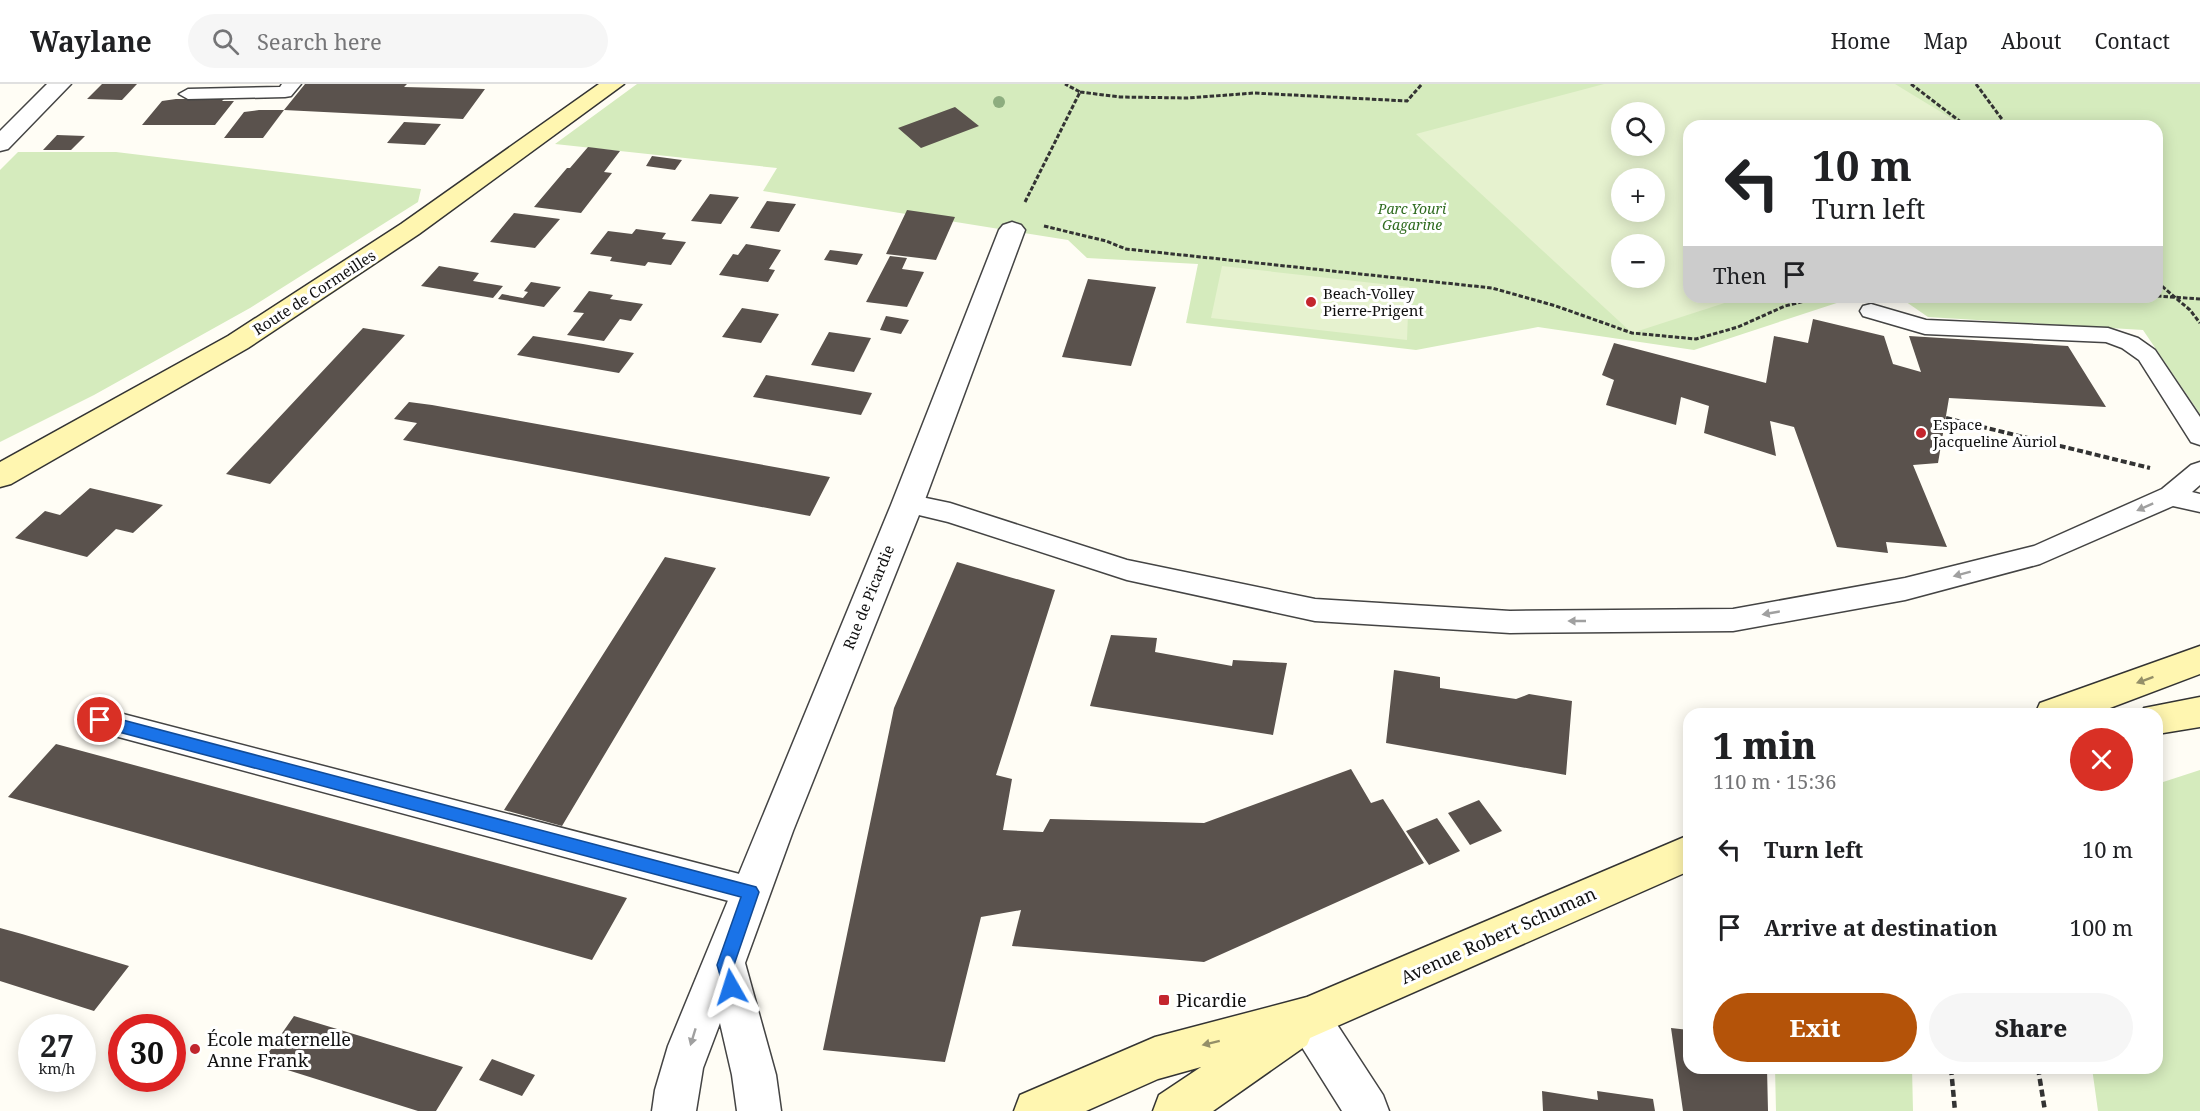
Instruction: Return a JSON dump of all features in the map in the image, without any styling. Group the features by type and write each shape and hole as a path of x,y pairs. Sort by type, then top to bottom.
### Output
{"main road":[{"name":"Route de Cormeilles","path":"0,476 238,342 410,229 613,84"},
{"path":"2069,708 2200,660"},
{"name":"Avenue Robert Schuman","path":"1036,1111 1155,1058 1308,1018 1683,856"},
{"name":"Avenue Robert Schuman","path":"1175,1111 1308,1018"}],"street":[{"path":"0,144 60,84"},
{"name":"Rue de Picardie","path":"674,1111 674,1095 697,1026 726,965 773,827 907,503 1014,225"},
{"path":"726,965 754,1075 759,1111"},
{"path":"1308,1018 1366,1111"}],"lane":[{"path":"188,94 285,92 292,84"},
{"path":"1871,311 1925,327 2108,335 2130,343 2147,356 2200,436"},
{"path":"907,503 950,513 1127,570 1316,610 1510,622 1733,620 1905,589 2040,554 2171,496 2196,474"},
{"path":"2171,496 2200,503"},
{"path":"100,720 751,892"}],"path":[{"path":"1065,84 1080,92 1119,97 1188,98 1254,93 1407,101 1422,84"},
{"path":"1911,84 1958,120"},
{"path":"1976,84 2003,120"},
{"path":"1080,92 1014,225 1106,241 1126,249 1492,288 1556,306 1632,333 1696,339 1738,327 1797,303"},
{"path":"2163,287 2190,309 2200,322"},
{"path":"2163,296 2200,300"},
{"path":"1946,418 2196,474"},
{"path":"1952,1074 1955,1111"},
{"path":"2039,1074 2045,1111"}],"green space":[{"name":"Parc Youri Gagarine","path":"637,84 2200,84 2200,414 2143,330 1928,317 1908,303 2163,303 2163,120 1683,120 1683,303 1837,303 1694,350 1538,327 1416,350 1186,323 1198,264 1087,258 1068,240 763,191 777,168 555,144"},
{"path":"1604,84 1895,84 1954,120 1683,120 1683,303 1724,303 1632,333 1416,134"},
{"path":"18,152 116,152 421,189 418,202 250,308 94,395 0,442 0,170"},
{"name":"Beach-Volley Pierre-Prigent","path":"1222,266 1409,287 1407,340 1211,318"},
{"path":"2200,770 2200,1111 2098,1111 2093,1074 2163,1074 2163,782"},
{"path":"1775,1074 1912,1074 1913,1111 1776,1111"}],"building":[{"path":"102,84 137,84 122,100 87,99"},
{"path":"305,84 407,84 404,87 485,89 463,119 284,110"},
{"path":"176,99 234,101 215,125 142,125 162,101"},
{"path":"955,107 979,126 921,148 898,128"},
{"path":"284,110 263,138 224,138 244,112"},
{"path":"404,122 441,124 425,145 387,143"},
{"path":"57,135 85,136 71,150 43,150"},
{"path":"588,147 620,151 604,172 612,173 581,213 534,207 567,168 570,168"},
{"path":"652,156 682,160 675,170 646,166"},
{"path":"710,194 739,197 721,224 691,221"},
{"path":"767,201 796,204 779,232 750,228"},
{"path":"907,210 955,217 936,260 886,254"},
{"path":"514,213 560,219 535,248 490,242"},
{"path":"636,229 666,233 662,239 686,242 671,265 648,262 645,266 610,261 612,257 590,254 608,231 632,234"},
{"path":"746,244 781,250 769,269 775,270 768,282 719,275 733,254 738,255"},
{"path":"830,250 863,254 857,265 824,260"},
{"path":"890,256 907,258 902,269 924,272 907,307 866,302"},
{"path":"439,266 479,273 473,281 503,286 493,298 421,286"},
{"path":"1088,279 1156,287 1131,366 1062,357"},
{"path":"531,282 561,287 544,307 498,299 502,294 523,298 528,292 524,291"},
{"path":"589,291 613,295 610,299 643,304 631,321 620,319 604,341 567,335 584,313 573,312"},
{"path":"742,308 779,314 761,343 722,337"},
{"path":"886,316 909,320 901,334 880,330"},
{"path":"1813,319 1884,336 1893,364 1921,372 1909,336 2068,346 2106,407 1949,398 1938,463 1913,465 1947,547 1886,542 1888,553 1837,547 1794,427 1770,421 1776,456 1704,433 1709,406 1681,397 1676,425 1606,405 1614,380 1602,375 1614,343 1766,383 1774,336 1808,343"},
{"path":"363,328 405,335 270,484 226,474"},
{"path":"829,332 871,338 854,372 811,365"},
{"path":"533,336 634,353 619,373 517,355"},
{"path":"766,375 872,393 861,415 753,397"},
{"path":"409,402 830,477 810,516 403,440 417,423 394,419"},
{"path":"90,488 163,505 133,533 116,529 87,557 15,538 45,511 60,515"},
{"path":"665,557 716,568 562,826 504,810"},
{"path":"957,562 1055,590 996,775 1012,779 1003,830 1043,832 1050,819 1204,823 1351,769 1371,803 1383,799 1424,863 1204,962 1012,946 1021,910 981,917 945,1062 823,1050 894,708"},
{"path":"1111,635 1157,638 1155,652 1232,666 1233,660 1287,663 1273,735 1090,706"},
{"path":"1394,670 1440,677 1440,688 1516,699 1529,694 1572,701 1566,775 1386,743"},
{"path":"56,744 627,898 592,960 8,797"},
{"path":"1479,800 1502,831 1470,845 1448,813"},
{"path":"1437,818 1460,851 1429,865 1406,831"},
{"path":"0,928 129,966 94,1011 0,981"},
{"path":"294,1016 463,1067 436,1111 418,1111 262,1062"},
{"path":"1671,1028 1683,1029 1683,1074 1767,1074 1768,1111 1683,1111"},
{"path":"492,1059 535,1075 522,1096 479,1080"},
{"path":"1542,1091 1598,1100 1597,1091 1653,1099 1655,1111 1543,1111"}],"place":[{"name":"Beach-Volley Pierre-Prigent","path":"1311,302"},
{"name":"Espace Jacqueline Auriol","path":"1921,433"},
{"name":"Picardie","path":"1164,1000"},
{"name":"École maternelle Anne Frank","path":"195,1049"}],"route":[{"path":"100,720 751,892 726,965 731,987"}]}
